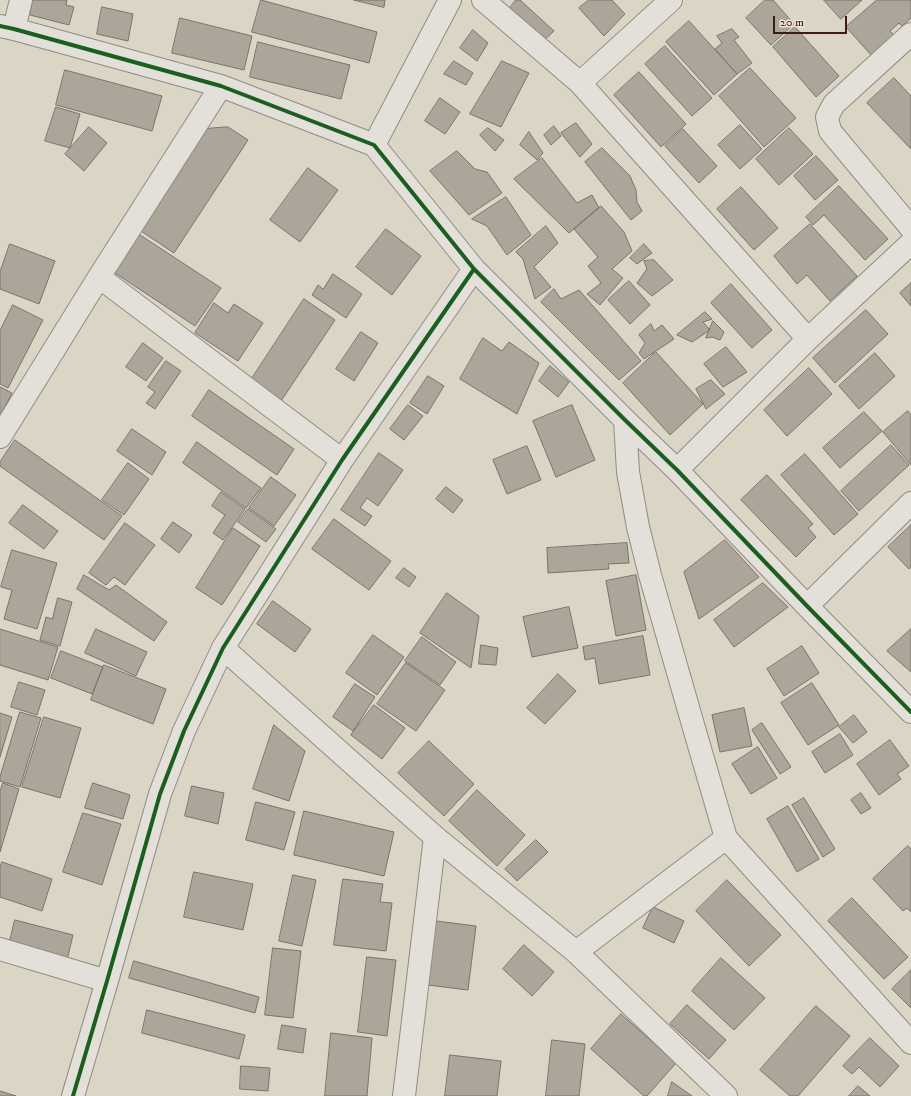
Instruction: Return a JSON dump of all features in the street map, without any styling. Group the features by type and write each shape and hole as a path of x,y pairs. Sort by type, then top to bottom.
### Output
{"street":[{"path":"21,0 7,28 221,86 374,145 474,269 677,470 911,712"},
{"path":"374,145 450,0"},
{"path":"484,0 580,83 808,339"},
{"path":"580,83 671,0"},
{"path":"911,34 834,104 827,117 830,131 911,228"},
{"path":"0,437 99,277 221,86"},
{"path":"677,470 808,339 911,243"},
{"path":"73,1096 160,794 184,731 223,648 342,460 474,269"},
{"path":"99,277 342,460"},
{"path":"625,420 628,472 638,527 693,728 726,838 911,1043"},
{"path":"807,606 911,503"},
{"path":"223,648 435,837 576,952 726,1096"},
{"path":"404,1096 435,837"},
{"path":"576,952 726,838"},
{"path":"0,949 107,981"}],"building":[{"path":"33,0 67,0 66,5 74,7 69,25 30,15"},
{"path":"261,0 377,32 369,63 252,32"},
{"path":"354,0 385,0 384,7"},
{"path":"516,0 520,0 554,31 541,43 506,13"},
{"path":"589,0 612,0 625,14 604,36 579,8"},
{"path":"765,0 773,0 794,24 771,45 746,18"},
{"path":"824,0 862,0 841,19"},
{"path":"877,0 911,0 911,18 902,26 899,23 890,31 894,35 871,55 846,27"},
{"path":"102,7 133,14 128,41 97,34"},
{"path":"180,18 252,36 244,70 172,53"},
{"path":"689,21 737,74 714,95 666,42"},
{"path":"795,27 839,76 816,97 773,47"},
{"path":"732,29 739,37 734,40 752,63 737,74 715,49 722,43 717,36"},
{"path":"473,30 488,43 477,61 460,48"},
{"path":"258,42 350,65 341,99 250,77"},
{"path":"665,46 712,98 692,116 645,64"},
{"path":"454,61 473,73 466,85 444,74"},
{"path":"502,61 529,73 501,127 470,114"},
{"path":"750,68 796,118 764,147 719,96"},
{"path":"65,70 162,96 152,131 56,105"},
{"path":"639,72 686,124 661,147 614,95"},
{"path":"894,78 911,96 911,149 867,103"},
{"path":"440,98 460,112 445,134 425,121"},
{"path":"56,107 80,114 70,148 45,141"},
{"path":"576,123 592,144 580,157 561,133"},
{"path":"740,125 762,149 740,169 718,145"},
{"path":"554,126 561,136 551,145 544,135"},
{"path":"89,127 107,143 84,171 65,154"},
{"path":"228,127 248,140 174,253 138,229 204,129"},
{"path":"488,128 504,140 495,151 480,135"},
{"path":"789,128 813,154 779,185 756,159"},
{"path":"683,129 717,166 699,183 665,146"},
{"path":"529,132 543,153 537,160 520,145"},
{"path":"602,148 630,176 636,190 637,202 642,211 631,220 585,162"},
{"path":"457,151 475,169 487,172 502,193 469,215 430,171"},
{"path":"816,156 838,180 815,200 794,176"},
{"path":"542,158 577,203 592,195 599,208 569,233 514,179"},
{"path":"308,168 338,190 300,242 270,220"},
{"path":"839,186 888,239 865,260 824,215 813,225 806,217"},
{"path":"741,187 778,228 754,250 717,209"},
{"path":"506,197 531,235 507,255 487,226 472,219"},
{"path":"601,206 624,232 632,251 612,269 623,278 600,305 587,294 601,283 588,266 598,257 574,229"},
{"path":"810,224 857,276 830,301 807,275 797,284 774,256"},
{"path":"546,226 558,243 534,267 551,287 535,299 523,259 516,252"},
{"path":"386,229 421,256 392,295 356,267"},
{"path":"137,233 221,288 195,326 112,271"},
{"path":"10,244 55,261 39,304 0,289 0,272"},
{"path":"644,244 652,253 637,264 630,258"},
{"path":"654,260 673,280 652,296 637,283 647,269 644,261"},
{"path":"333,274 362,294 346,318 312,295 318,285 323,289"},
{"path":"629,281 650,305 630,324 608,300"},
{"path":"911,283 911,306 900,293"},
{"path":"731,284 772,330 752,348 711,303"},
{"path":"554,289 561,299 579,290 641,361 619,380 541,302"},
{"path":"304,299 335,320 279,404 249,383"},
{"path":"214,303 228,313 234,304 263,323 238,361 195,333"},
{"path":"13,305 43,320 8,388 0,384 0,331"},
{"path":"866,310 888,334 835,383 813,358"},
{"path":"705,312 712,319 703,322 710,330 692,342 677,335"},
{"path":"713,321 724,332 720,340 712,337 706,338"},
{"path":"651,324 654,331 662,325 674,339 644,359 639,353 645,343 639,335"},
{"path":"361,332 378,343 354,381 336,369"},
{"path":"483,338 502,351 509,342 539,363 517,414 460,379"},
{"path":"143,343 163,358 146,381 126,367"},
{"path":"726,347 747,372 723,387 704,364"},
{"path":"656,352 703,404 670,435 623,383"},
{"path":"875,353 895,376 859,409 839,386"},
{"path":"166,361 181,371 155,409 146,403 155,392 148,387"},
{"path":"550,366 569,382 558,397 539,381"},
{"path":"809,368 832,394 787,436 764,410"},
{"path":"428,376 444,386 427,414 410,403"},
{"path":"711,380 725,394 706,409 696,389"},
{"path":"0,387 12,393 0,416"},
{"path":"209,390 294,449 277,475 192,416"},
{"path":"408,405 423,416 404,440 390,429"},
{"path":"572,405 595,460 556,477 533,421"},
{"path":"908,411 911,415 911,465 883,432"},
{"path":"864,412 882,431 840,468 823,448"},
{"path":"132,429 166,452 152,475 117,451"},
{"path":"15,440 122,516 104,540 0,466 0,462"},
{"path":"197,442 261,488 246,508 183,463"},
{"path":"891,445 909,465 859,511 841,491"},
{"path":"527,446 541,480 507,494 493,460"},
{"path":"379,453 403,470 378,506 367,498 360,508 372,516 365,526 341,510"},
{"path":"805,454 858,514 834,535 781,475"},
{"path":"128,463 149,479 124,515 102,500"},
{"path":"767,475 813,524 808,528 816,537 796,557 741,500"},
{"path":"271,477 296,495 274,526 249,508"},
{"path":"446,487 463,500 453,513 436,499"},
{"path":"221,492 245,509 223,540 213,533 225,515 212,506"},
{"path":"23,505 58,531 44,549 9,523"},
{"path":"248,509 276,529 266,542 238,522"},
{"path":"334,519 391,561 369,590 312,549"},
{"path":"173,522 192,535 179,553 161,539"},
{"path":"125,523 155,545 125,585 114,577 106,585 89,573"},
{"path":"911,525 911,567 909,569 888,547"},
{"path":"233,528 260,546 222,605 196,588"},
{"path":"725,540 759,577 699,619 684,572"},
{"path":"627,543 629,563 608,564 609,569 548,573 547,548"},
{"path":"12,550 57,563 37,629 4,619 12,590 1,587"},
{"path":"404,568 416,577 409,587 396,578"},
{"path":"84,575 109,590 116,585 167,622 154,641 77,589"},
{"path":"636,575 646,630 616,636 606,581"},
{"path":"763,583 788,607 734,647 714,620"},
{"path":"447,593 479,616 471,668 420,633"},
{"path":"58,598 72,602 60,646 40,640 46,617 52,619"},
{"path":"273,601 311,629 295,652 257,624"},
{"path":"569,607 578,648 532,657 523,617"},
{"path":"0,629 58,647 48,680 0,665"},
{"path":"96,629 147,652 136,676 85,653"},
{"path":"911,629 911,672 887,651"},
{"path":"373,635 404,657 377,695 346,673"},
{"path":"643,636 650,675 599,684 595,658 585,660 583,647"},
{"path":"422,637 456,662 440,685 405,661"},
{"path":"481,645 498,648 496,665 479,664"},
{"path":"802,646 819,673 784,696 767,669"},
{"path":"61,651 103,667 92,694 51,678"},
{"path":"406,663 445,690 416,731 377,704"},
{"path":"104,665 166,689 153,724 91,700"},
{"path":"558,674 576,691 545,724 527,708"},
{"path":"19,682 45,690 37,715 11,707"},
{"path":"812,683 839,725 808,745 781,703"},
{"path":"355,684 375,697 353,731 333,717"},
{"path":"374,705 405,728 382,759 351,735"},
{"path":"744,708 752,746 720,752 712,715"},
{"path":"20,712 41,718 20,787 0,781 0,777"},
{"path":"0,713 12,717 0,757"},
{"path":"854,715 867,732 853,743 839,727"},
{"path":"44,717 81,728 60,798 22,787"},
{"path":"762,723 791,767 780,774 752,730"},
{"path":"274,725 305,751 289,801 253,789"},
{"path":"840,734 853,755 825,773 812,752"},
{"path":"890,740 909,766 897,774 901,779 879,795 857,764"},
{"path":"429,741 474,784 444,816 398,773"},
{"path":"758,747 777,778 751,794 732,764"},
{"path":"3,783 19,789 0,852 0,792"},
{"path":"93,783 130,795 123,819 85,808"},
{"path":"192,786 224,793 218,824 185,816"},
{"path":"477,790 525,835 497,866 449,821"},
{"path":"861,793 871,808 861,814 851,800"},
{"path":"804,798 835,849 823,857 792,805"},
{"path":"256,802 295,812 284,850 246,840"},
{"path":"788,806 819,859 797,872 767,819"},
{"path":"304,811 394,832 384,876 294,855"},
{"path":"83,813 121,824 102,885 63,872"},
{"path":"536,840 548,852 517,881 505,869"},
{"path":"908,846 911,849 911,912 907,908 903,911 873,879"},
{"path":"2,862 52,879 42,911 0,897 0,868"},
{"path":"194,872 253,884 243,930 184,917"},
{"path":"293,875 316,880 302,946 279,941"},
{"path":"343,879 383,884 380,902 392,903 386,951 334,945"},
{"path":"727,880 781,935 749,966 696,911"},
{"path":"852,898 908,957 884,979 828,921"},
{"path":"653,907 684,921 674,943 643,928"},
{"path":"15,920 73,935 67,960 9,945"},
{"path":"436,921 476,926 468,990 428,985"},
{"path":"524,945 554,972 532,996 503,969"},
{"path":"273,948 301,951 293,1018 265,1015"},
{"path":"367,957 396,960 387,1036 358,1032"},
{"path":"721,958 765,998 734,1030 692,991"},
{"path":"134,961 259,997 255,1013 129,978"},
{"path":"911,970 911,1008 892,989"},
{"path":"687,1005 726,1040 709,1059 670,1024"},
{"path":"816,1006 850,1036 798,1096 790,1096 760,1070"},
{"path":"147,1010 245,1035 239,1059 142,1033"},
{"path":"621,1014 676,1063 647,1096 644,1096 591,1049"},
{"path":"282,1025 306,1029 303,1053 278,1049"},
{"path":"331,1033 372,1038 367,1096 325,1096"},
{"path":"870,1038 899,1066 880,1087 859,1067 852,1074 843,1066"},
{"path":"552,1040 585,1044 579,1096 546,1096"},
{"path":"450,1055 501,1061 497,1096 445,1096"},
{"path":"241,1066 270,1068 268,1091 240,1089"},
{"path":"672,1082 692,1096 668,1096"},
{"path":"858,1086 870,1096 849,1096"},
{"path":"0,1091 16,1096 0,1096"}],"cycle path":[{"path":"0,26 221,86 374,145 474,269 677,470 911,712"},
{"path":"73,1096 160,794 184,731 223,648 342,460 474,269"}]}
